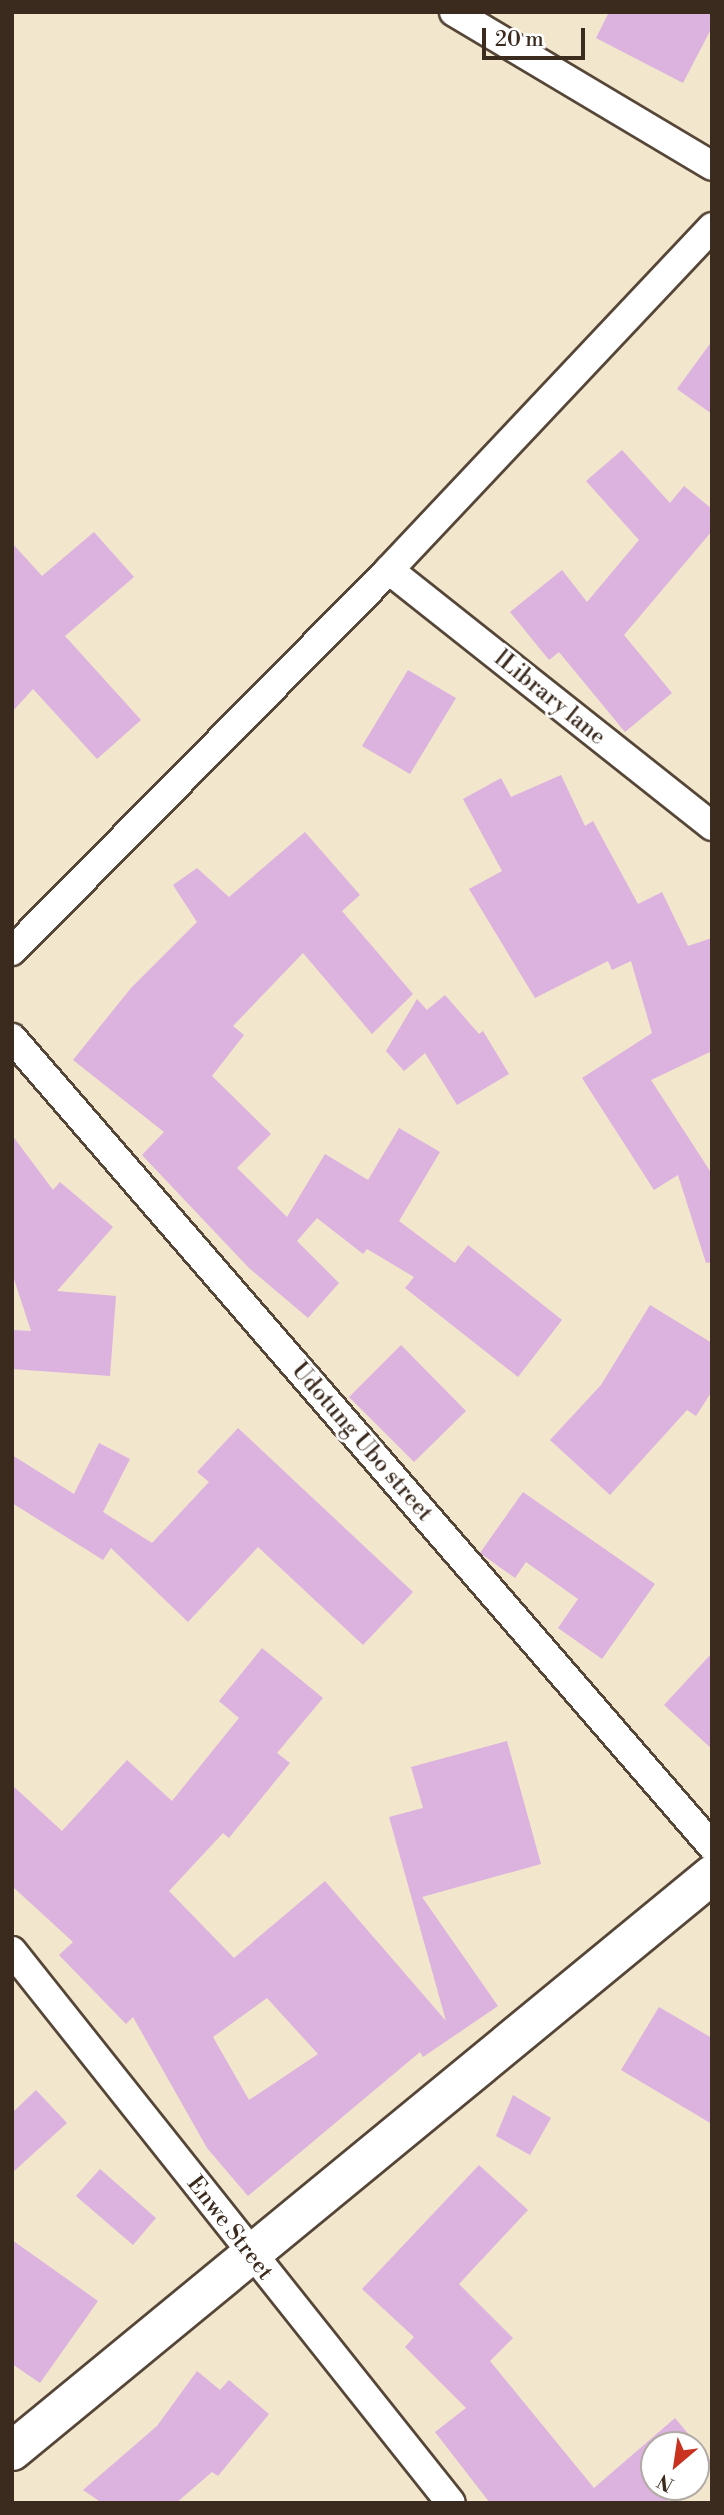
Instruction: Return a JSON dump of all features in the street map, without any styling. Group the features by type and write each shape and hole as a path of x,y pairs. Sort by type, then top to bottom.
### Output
{"street":[{"path":"454,12 482,20 712,166"},
{"path":"12,951 389,570 712,227"},
{"name":"lLibrary lane","path":"389,570 712,826"},
{"name":"Udotung Ubo street","path":"12,1038 712,1846"},
{"path":"12,2451 712,1875"},
{"name":"Enwe Street","path":"12,1951 251,2255 451,2503"}],"building":[{"path":"609,12 712,12 712,27 683,83 596,38"},
{"path":"712,341 712,414 677,389"},
{"path":"622,450 670,503 684,486 712,509 712,531 624,635 672,693 625,732 559,652 549,660 510,612 562,570 587,602 639,540 586,481"},
{"path":"94,532 134,577 65,636 141,720 97,759 33,689 12,712 12,543 42,576"},
{"path":"408,670 456,698 410,774 362,746"},
{"path":"561,775 585,826 593,821 638,904 662,892 688,946 712,938 712,1051 651,1080 712,1174 712,1262 706,1263 678,1175 654,1190 582,1078 652,1033 631,961 612,970 608,961 535,998 469,889 502,871 463,799 501,778 511,797"},
{"path":"305,832 360,895 342,911 413,994 372,1034 303,953 233,1026 244,1035 212,1076 271,1134 237,1168 287,1217 325,1154 368,1180 399,1128 440,1152 399,1221 455,1263 468,1245 562,1320 518,1377 405,1288 414,1277 367,1249 363,1254 317,1218 297,1241 339,1283 308,1318 249,1268 142,1155 164,1132 73,1060 131,988 197,922 173,885 197,868 229,897"},
{"path":"445,995 479,1034 483,1031 509,1074 457,1105 425,1053 404,1071 386,1051 417,999 427,1010"},
{"path":"12,1135 53,1190 60,1182 113,1227 57,1291 116,1296 110,1376 12,1369 14,1330 31,1331 12,1273"},
{"path":"650,1305 712,1343 712,1391 696,1416 687,1410 610,1495 550,1440 601,1385"},
{"path":"401,1345 466,1411 414,1462 349,1397"},
{"path":"238,1428 413,1592 363,1645 258,1547 188,1622 111,1548 103,1560 12,1503 12,1455 74,1494 99,1443 130,1459 103,1512 152,1543 209,1482 197,1472"},
{"path":"523,1492 655,1584 602,1659 558,1628 578,1599 526,1562 515,1578 480,1553"},
{"path":"262,1648 323,1698 277,1753 290,1763 229,1838 223,1833 169,1891 234,1958 325,1881 446,2021 389,1817 423,1808 411,1767 507,1741 541,1864 422,1897 498,2006 423,2057 420,2052 248,2196 207,2148 133,2017 126,2024 59,1955 73,1942 12,1886 12,1785 62,1831 127,1760 172,1801 239,1718 219,1701","holes":["267,1998 318,2054 249,2100 213,2037"]},
{"path":"712,1653 712,1749 664,1705"},
{"path":"659,2007 712,2038 712,2124 621,2070"},
{"path":"36,2090 67,2123 12,2173 12,2113"},
{"path":"513,2095 551,2118 530,2155 496,2136"},
{"path":"479,2165 528,2210 459,2284 513,2338 490,2361 594,2488 640,2448 640,2501 667,2501 490,2503 435,2432 466,2408 405,2347 414,2337 362,2289"},
{"path":"100,2169 156,2218 133,2245 76,2196"},
{"path":"12,2240 98,2301 40,2383 12,2364"},
{"path":"197,2371 220,2390 229,2380 269,2414 218,2476 212,2472 176,2503 102,2503 83,2490 157,2426"},
{"path":"675,2418 686,2431 660,2431"}]}
